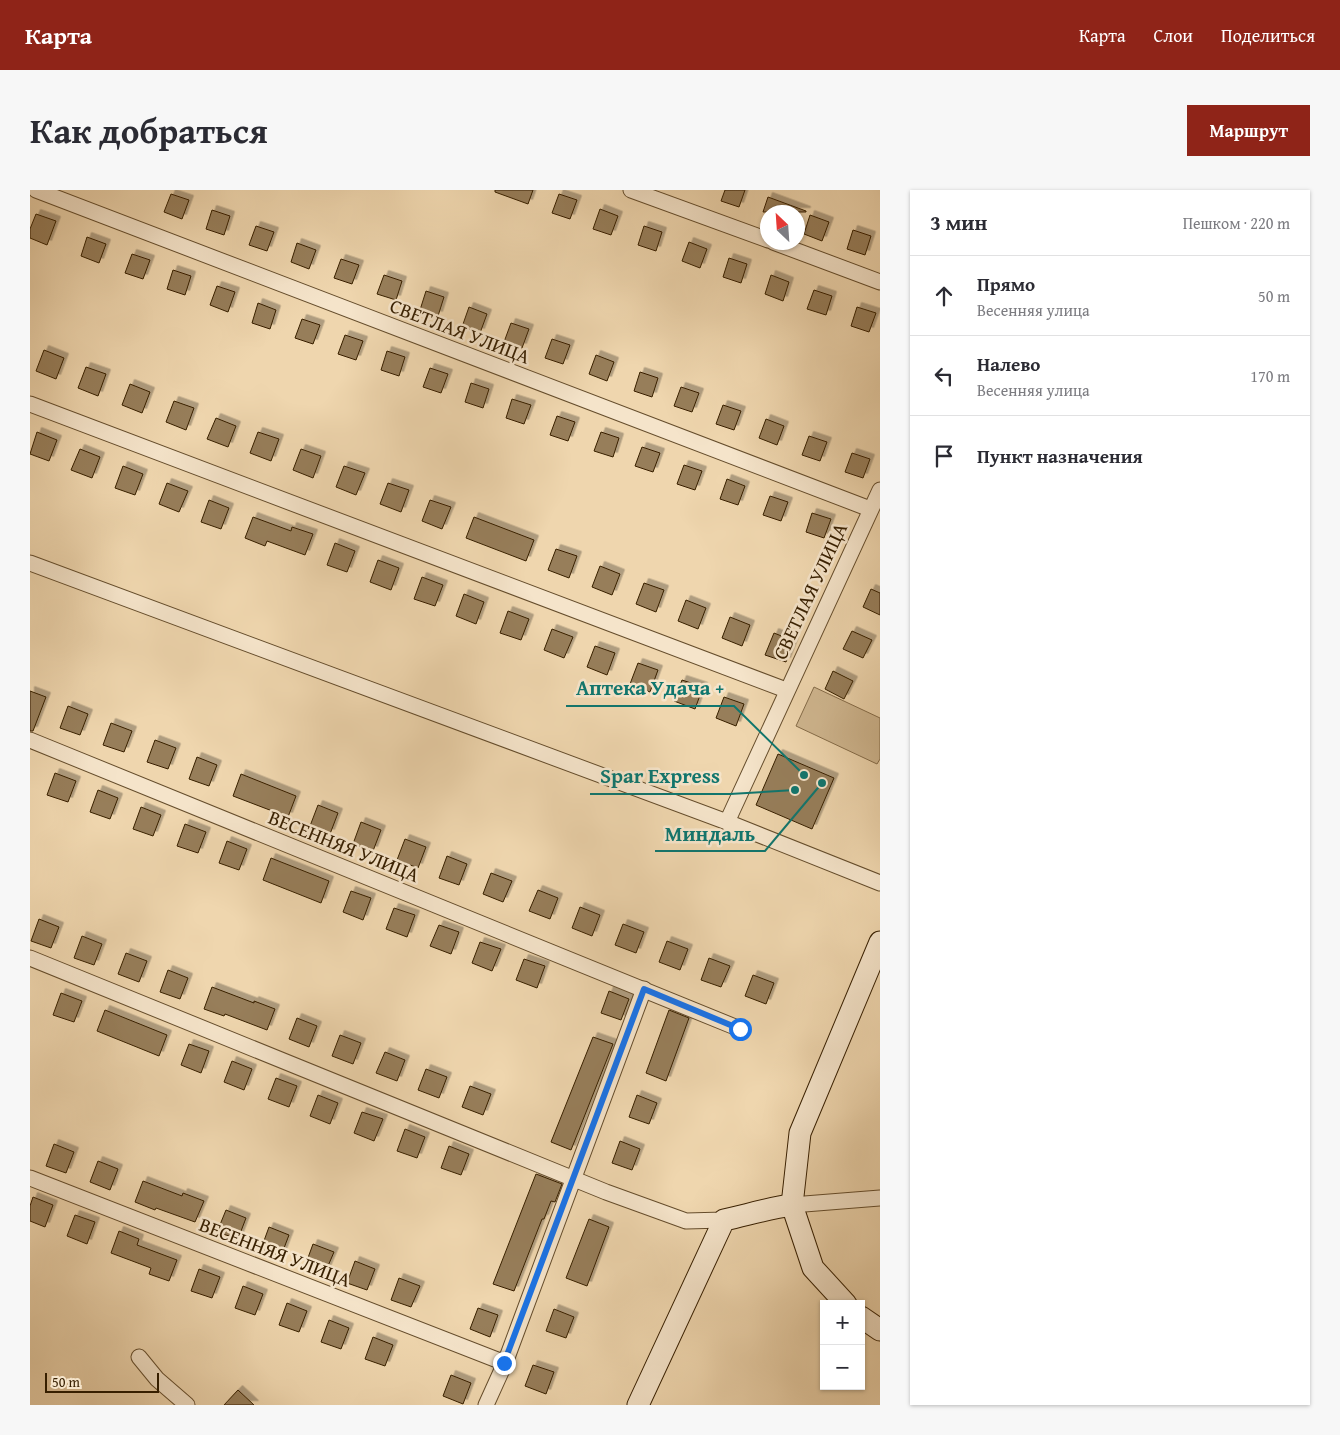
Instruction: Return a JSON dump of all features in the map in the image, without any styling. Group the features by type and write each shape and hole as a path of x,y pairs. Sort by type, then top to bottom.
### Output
{"street":[{"name":"СВЕТЛАЯ УЛИЦА","path":"36,190 870,509"},
{"path":"632,190 760,237"},
{"path":"795,250 880,282"},
{"name":"СВЕТЛАЯ УЛИЦА","path":"30,404 786,690"},
{"name":"СВЕТЛАЯ УЛИЦА","path":"727,822 786,690 880,490"},
{"path":"30,563 727,822 880,883"},
{"name":"ВЕСЕННЯЯ УЛИЦА","path":"30,740 740,1029"},
{"path":"842,1300 813,1268 792,1204 800,1133 880,942"},
{"path":"30,958 572,1179 686,1221 724,1220 792,1204 880,1198"},
{"path":"486,1405 504,1363 644,989"},
{"name":"ВЕСЕННЯЯ УЛИЦА","path":"30,1178 504,1363"},
{"path":"638,1405 724,1220"},
{"path":"865,1320 880,1330"},
{"path":"139,1357 157,1379 187,1405"}],"shaded area":[{"path":"814,687 880,718 880,759 877,764 796,726"}],"building":[{"path":"495,190 533,190 528,204 495,192"},
{"path":"725,190 745,190 739,207 721,201"},
{"path":"171,194 189,200 182,219 164,212"},
{"path":"559,194 577,200 570,219 552,213"},
{"path":"768,197 790,205 765,205"},
{"path":"600,209 618,216 611,235 593,229"},
{"path":"212,210 230,216 224,235 206,229"},
{"path":"36,214 56,221 47,245 30,238 30,229"},
{"path":"810,215 829,222 822,241 805,234"},
{"path":"256,226 274,232 267,251 249,245"},
{"path":"644,226 662,232 656,251 638,245"},
{"path":"853,230 871,236 865,255 847,249"},
{"path":"87,237 106,244 99,263 81,256"},
{"path":"689,242 707,249 700,268 682,261"},
{"path":"297,243 316,250 309,269 291,262"},
{"path":"132,254 150,260 143,279 125,273"},
{"path":"729,258 747,264 741,283 723,277"},
{"path":"341,259 359,265 352,284 334,278"},
{"path":"173,270 191,276 185,295 167,289"},
{"path":"384,275 402,281 396,300 377,294"},
{"path":"771,275 789,282 783,301 765,294"},
{"path":"217,286 235,292 228,312 210,305"},
{"path":"814,290 832,296 826,315 807,309"},
{"path":"426,291 444,297 438,316 420,310"},
{"path":"258,303 276,310 270,329 252,323"},
{"path":"469,307 487,314 480,333 462,327"},
{"path":"857,307 876,313 869,332 851,326"},
{"path":"302,319 320,325 313,344 295,338"},
{"path":"511,323 529,329 522,348 504,342"},
{"path":"345,335 363,341 356,360 338,354"},
{"path":"552,339 570,345 563,364 545,358"},
{"path":"44,350 64,358 56,379 36,371"},
{"path":"387,351 405,357 399,376 381,370"},
{"path":"596,355 614,362 607,381 589,374"},
{"path":"86,367 106,374 98,396 78,388"},
{"path":"430,368 448,374 441,393 423,387"},
{"path":"640,372 658,378 652,397 634,391"},
{"path":"471,383 489,389 483,408 465,402"},
{"path":"130,384 150,392 142,413 122,405"},
{"path":"681,387 699,393 692,412 674,406"},
{"path":"512,399 531,405 524,424 506,418"},
{"path":"174,401 194,408 186,430 166,422"},
{"path":"723,405 741,411 734,430 716,424"},
{"path":"557,416 575,422 568,441 550,435"},
{"path":"216,418 236,426 228,447 207,439"},
{"path":"766,419 784,426 777,445 759,438"},
{"path":"37,432 57,440 49,461 30,454"},
{"path":"258,432 279,439 271,461 250,453"},
{"path":"601,432 619,438 613,457 594,451"},
{"path":"809,436 827,442 820,461 802,455"},
{"path":"642,447 660,453 653,472 635,466"},
{"path":"80,449 100,457 92,478 71,470"},
{"path":"301,449 321,456 313,478 293,470"},
{"path":"852,453 870,459 863,478 845,472"},
{"path":"684,465 702,471 695,490 677,484"},
{"path":"123,466 143,474 135,495 115,488"},
{"path":"344,466 365,473 356,495 336,487"},
{"path":"727,479 745,486 738,505 720,499"},
{"path":"167,483 188,491 179,512 159,504"},
{"path":"388,483 409,490 401,512 380,504"},
{"path":"770,496 788,502 781,521 763,515"},
{"path":"209,500 229,508 221,529 201,522"},
{"path":"430,500 451,507 442,529 422,521"},
{"path":"812,513 831,519 824,538 806,532"},
{"path":"253,517 291,531 292,527 313,534 305,555 267,541 265,546 245,538"},
{"path":"474,517 534,540 526,561 466,538"},
{"path":"335,543 355,551 347,572 327,565"},
{"path":"556,549 577,556 569,578 548,570"},
{"path":"378,560 399,568 391,590 370,582"},
{"path":"600,566 620,574 612,595 592,587"},
{"path":"422,577 443,585 435,606 414,599"},
{"path":"644,583 664,590 656,612 636,604"},
{"path":"871,589 880,593 880,615 863,607"},
{"path":"464,594 484,602 476,624 456,616"},
{"path":"686,600 706,608 698,629 678,621"},
{"path":"508,611 529,619 521,640 500,633"},
{"path":"730,617 750,625 742,646 722,638"},
{"path":"552,629 573,637 564,658 544,650"},
{"path":"852,631 872,640 863,658 843,649"},
{"path":"774,633 794,641 786,662 765,655"},
{"path":"595,646 615,653 607,675 587,667"},
{"path":"638,663 658,670 650,692 630,684"},
{"path":"833,671 853,681 844,699 825,689"},
{"path":"682,680 703,687 695,709 674,701"},
{"path":"30,691 46,697 33,731 30,731"},
{"path":"724,697 744,704 736,726 716,718"},
{"path":"68,706 88,714 80,735 60,728"},
{"path":"111,723 132,731 124,752 103,745"},
{"path":"155,740 176,748 168,769 147,762"},
{"path":"778,754 834,778 812,829 756,805"},
{"path":"197,757 217,765 209,786 189,779"},
{"path":"55,773 76,781 68,802 47,795"},
{"path":"241,774 296,796 288,817 233,796"},
{"path":"98,790 118,798 110,819 90,812"},
{"path":"318,805 338,813 330,834 310,826"},
{"path":"141,807 161,815 153,836 133,829"},
{"path":"361,822 381,830 373,851 353,844"},
{"path":"185,824 206,832 198,853 177,846"},
{"path":"405,839 426,847 418,868 397,860"},
{"path":"227,841 247,849 239,870 219,863"},
{"path":"447,856 467,864 459,885 439,878"},
{"path":"271,858 329,881 321,903 263,880"},
{"path":"491,873 512,881 503,902 483,894"},
{"path":"538,890 558,898 550,919 529,911"},
{"path":"351,891 371,898 363,920 343,912"},
{"path":"580,907 600,915 592,936 572,928"},
{"path":"394,908 415,915 407,937 386,929"},
{"path":"39,919 59,927 51,948 31,941"},
{"path":"623,924 644,932 636,953 615,945"},
{"path":"439,925 459,932 451,954 430,946"},
{"path":"82,936 102,944 94,965 74,958"},
{"path":"667,941 688,949 680,970 659,962"},
{"path":"480,942 501,949 492,971 472,963"},
{"path":"126,953 147,961 139,982 118,974"},
{"path":"709,958 730,966 721,987 701,980"},
{"path":"524,959 545,966 537,988 516,980"},
{"path":"168,970 188,978 180,999 160,992"},
{"path":"753,975 774,983 766,1004 745,996"},
{"path":"212,987 275,1009 267,1030 225,1014 224,1016 204,1009"},
{"path":"609,991 629,999 621,1020 601,1013"},
{"path":"61,993 82,1001 74,1022 53,1015"},
{"path":"105,1010 167,1035 159,1056 97,1031"},
{"path":"669,1010 689,1018 666,1081 646,1073"},
{"path":"297,1018 317,1026 309,1047 289,1039"},
{"path":"340,1035 361,1043 353,1064 332,1056"},
{"path":"593,1037 613,1044 571,1150 551,1142"},
{"path":"189,1044 209,1051 201,1073 181,1065"},
{"path":"385,1052 405,1060 397,1081 376,1073"},
{"path":"232,1061 252,1069 244,1090 224,1082"},
{"path":"426,1069 447,1077 439,1098 418,1090"},
{"path":"276,1078 297,1086 289,1107 268,1099"},
{"path":"470,1086 491,1094 483,1115 462,1107"},
{"path":"318,1095 338,1103 330,1124 310,1116"},
{"path":"637,1095 657,1103 649,1124 629,1117"},
{"path":"362,1112 383,1119 374,1141 354,1133"},
{"path":"405,1129 425,1137 417,1158 397,1151"},
{"path":"620,1141 640,1149 632,1170 612,1163"},
{"path":"54,1144 74,1152 66,1173 46,1166"},
{"path":"449,1146 469,1154 461,1175 441,1168"},
{"path":"98,1161 118,1169 110,1190 90,1182"},
{"path":"536,1174 562,1184 555,1202 551,1201 544,1219 542,1219 514,1291 493,1284"},
{"path":"143,1181 182,1196 183,1193 204,1201 195,1222 135,1202"},
{"path":"33,1197 53,1205 45,1227 30,1221 30,1206"},
{"path":"226,1210 246,1218 238,1239 217,1232"},
{"path":"75,1215 95,1222 87,1244 67,1236"},
{"path":"589,1219 609,1227 587,1286 566,1278"},
{"path":"269,1227 289,1235 281,1256 261,1249"},
{"path":"119,1231 139,1239 137,1245 177,1260 169,1281 149,1274 151,1268 111,1253"},
{"path":"313,1244 334,1252 325,1273 305,1266"},
{"path":"355,1261 375,1269 367,1290 347,1283"},
{"path":"199,1269 220,1277 212,1298 191,1291"},
{"path":"399,1278 420,1286 411,1307 391,1300"},
{"path":"243,1286 263,1294 255,1315 235,1308"},
{"path":"287,1303 307,1311 299,1332 279,1325"},
{"path":"478,1308 498,1315 490,1337 470,1329"},
{"path":"554,1309 574,1317 566,1338 546,1331"},
{"path":"329,1320 349,1328 341,1349 321,1342"},
{"path":"373,1337 393,1345 385,1366 365,1359"},
{"path":"533,1365 554,1372 546,1394 525,1386"},
{"path":"451,1375 471,1383 463,1404 443,1396"},
{"path":"238,1390 254,1405 224,1405"}],"place":[{"name":"Аптека Удача +","path":"804,775"},
{"name":"Миндаль","path":"822,783"},
{"name":"Spar Express","path":"795,790"}],"route":[{"path":"504,1363 644,989 740,1029"}]}
